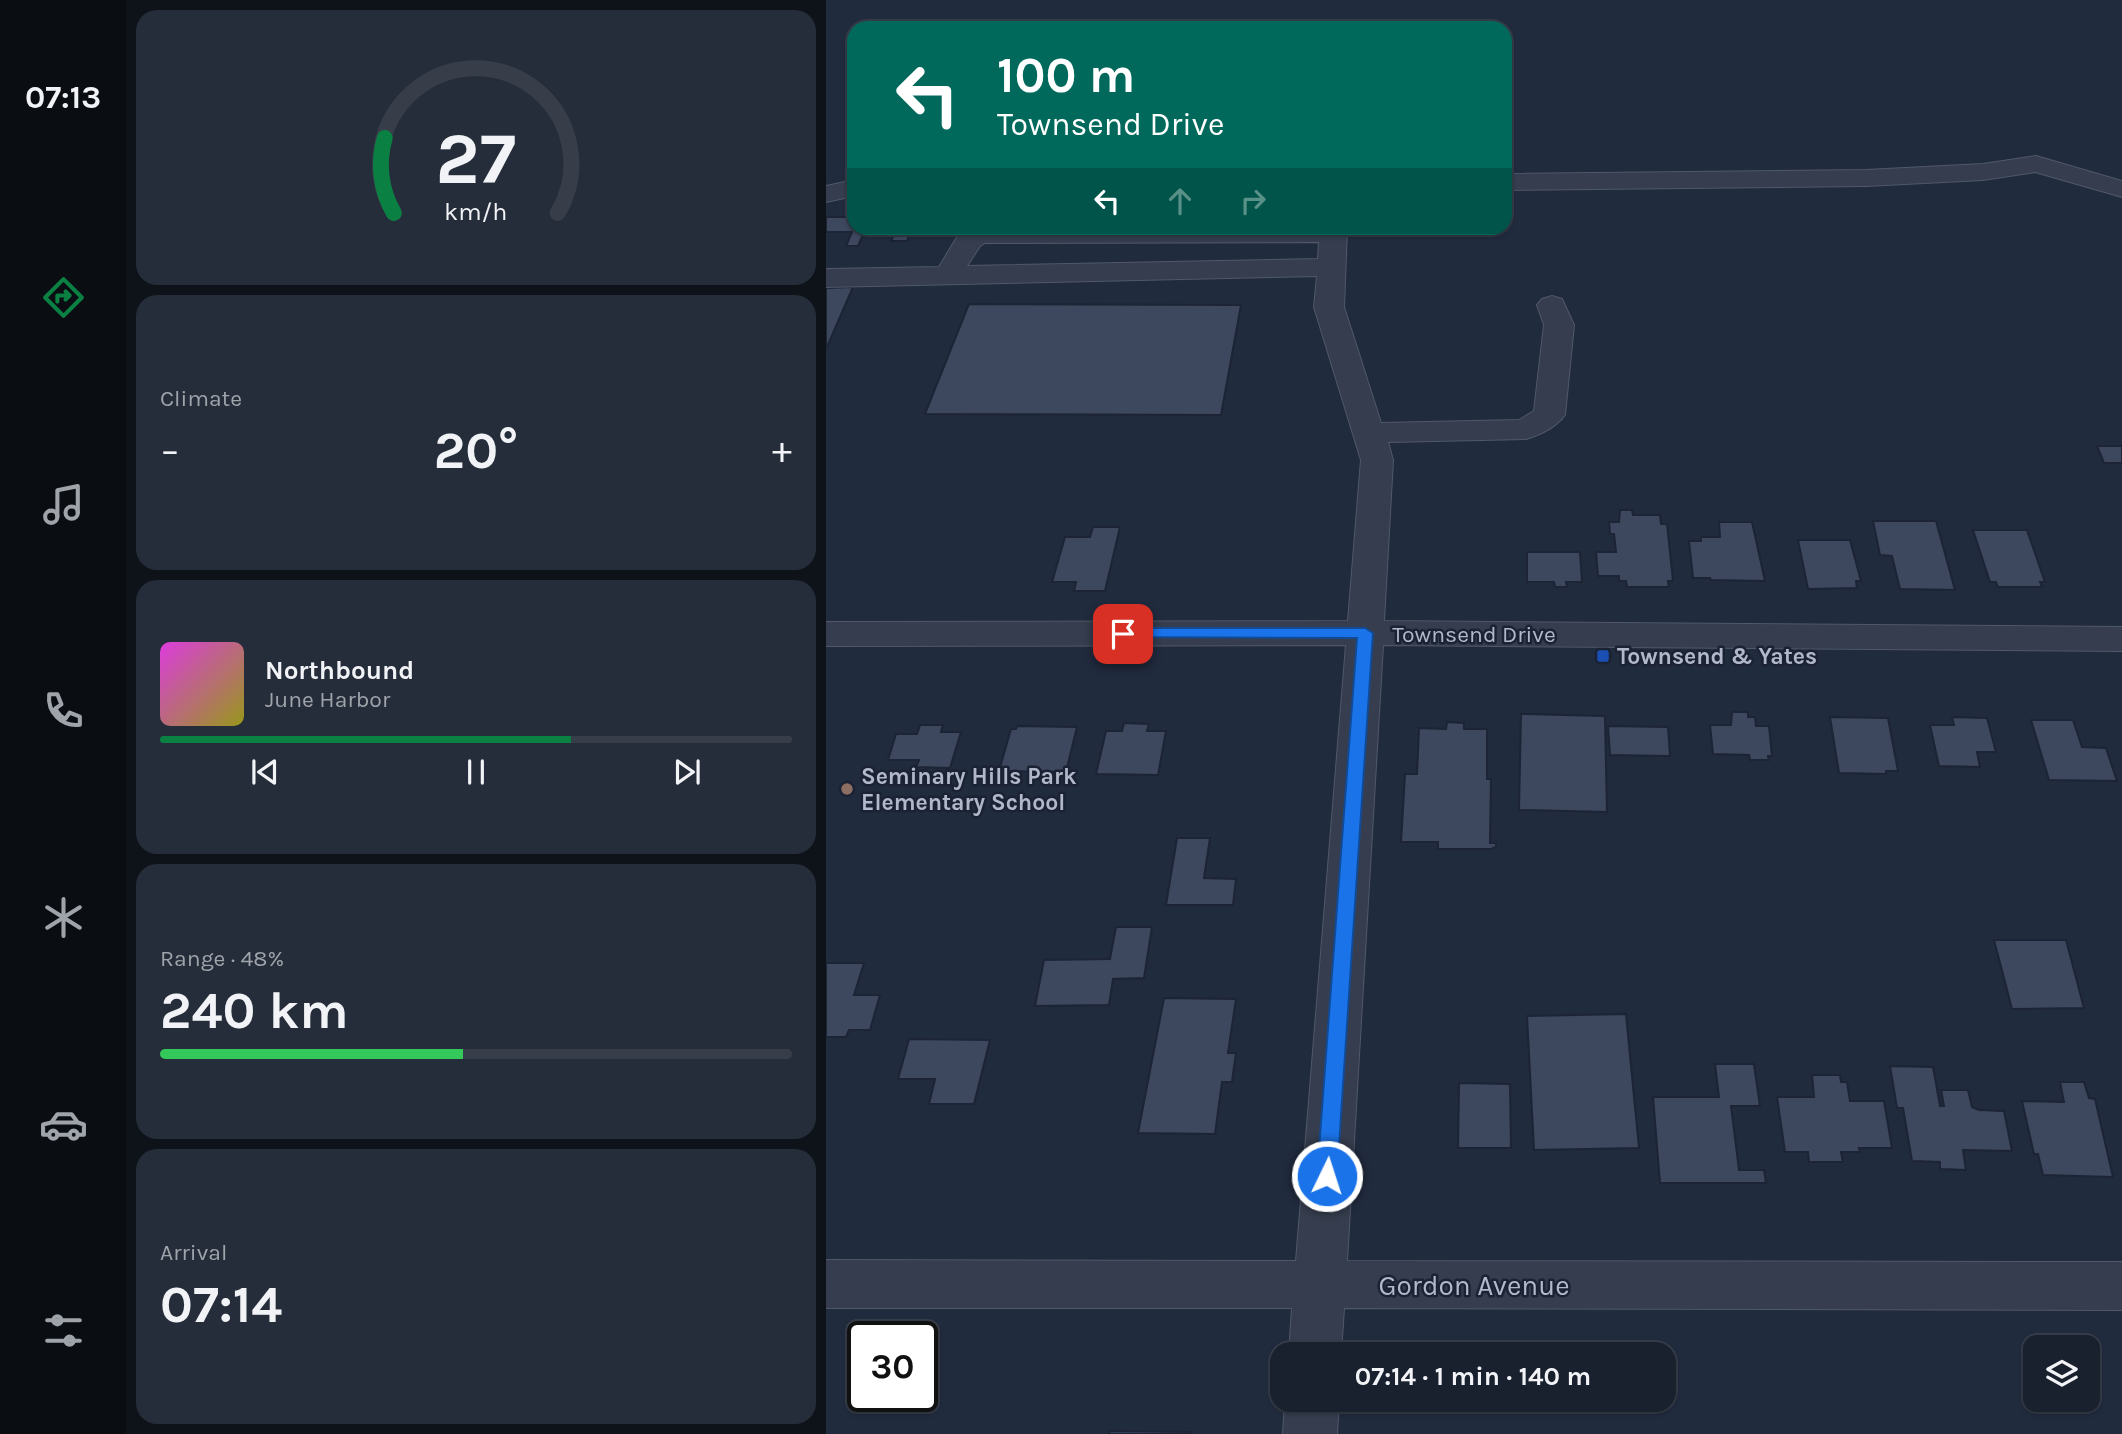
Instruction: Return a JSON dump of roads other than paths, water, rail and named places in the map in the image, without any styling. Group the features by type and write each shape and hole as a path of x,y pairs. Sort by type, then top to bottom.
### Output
{"street":[{"path":"1512,182 1866,178 1983,172 2036,164 2122,189"},
{"path":"826,194 847,190"},
{"path":"948,275 969,240 981,235"},
{"path":"1316,1342 1365,633 1373,447 1329,307 1334,235"},
{"path":"826,278 1332,267"},
{"path":"1373,447 1525,429 1549,415 1559,325 1552,304"},
{"name":"Townsend Drive","path":"826,634 1365,633 2122,639"},
{"name":"Gordon Avenue","path":"826,1284 2122,1286"},
{"path":"1310,1434 1311,1412"}],"place":[{"name":"Townsend & Yates","path":"1603,656"},
{"name":"Seminary Hills Park Elementary School","path":"847,789"}]}
